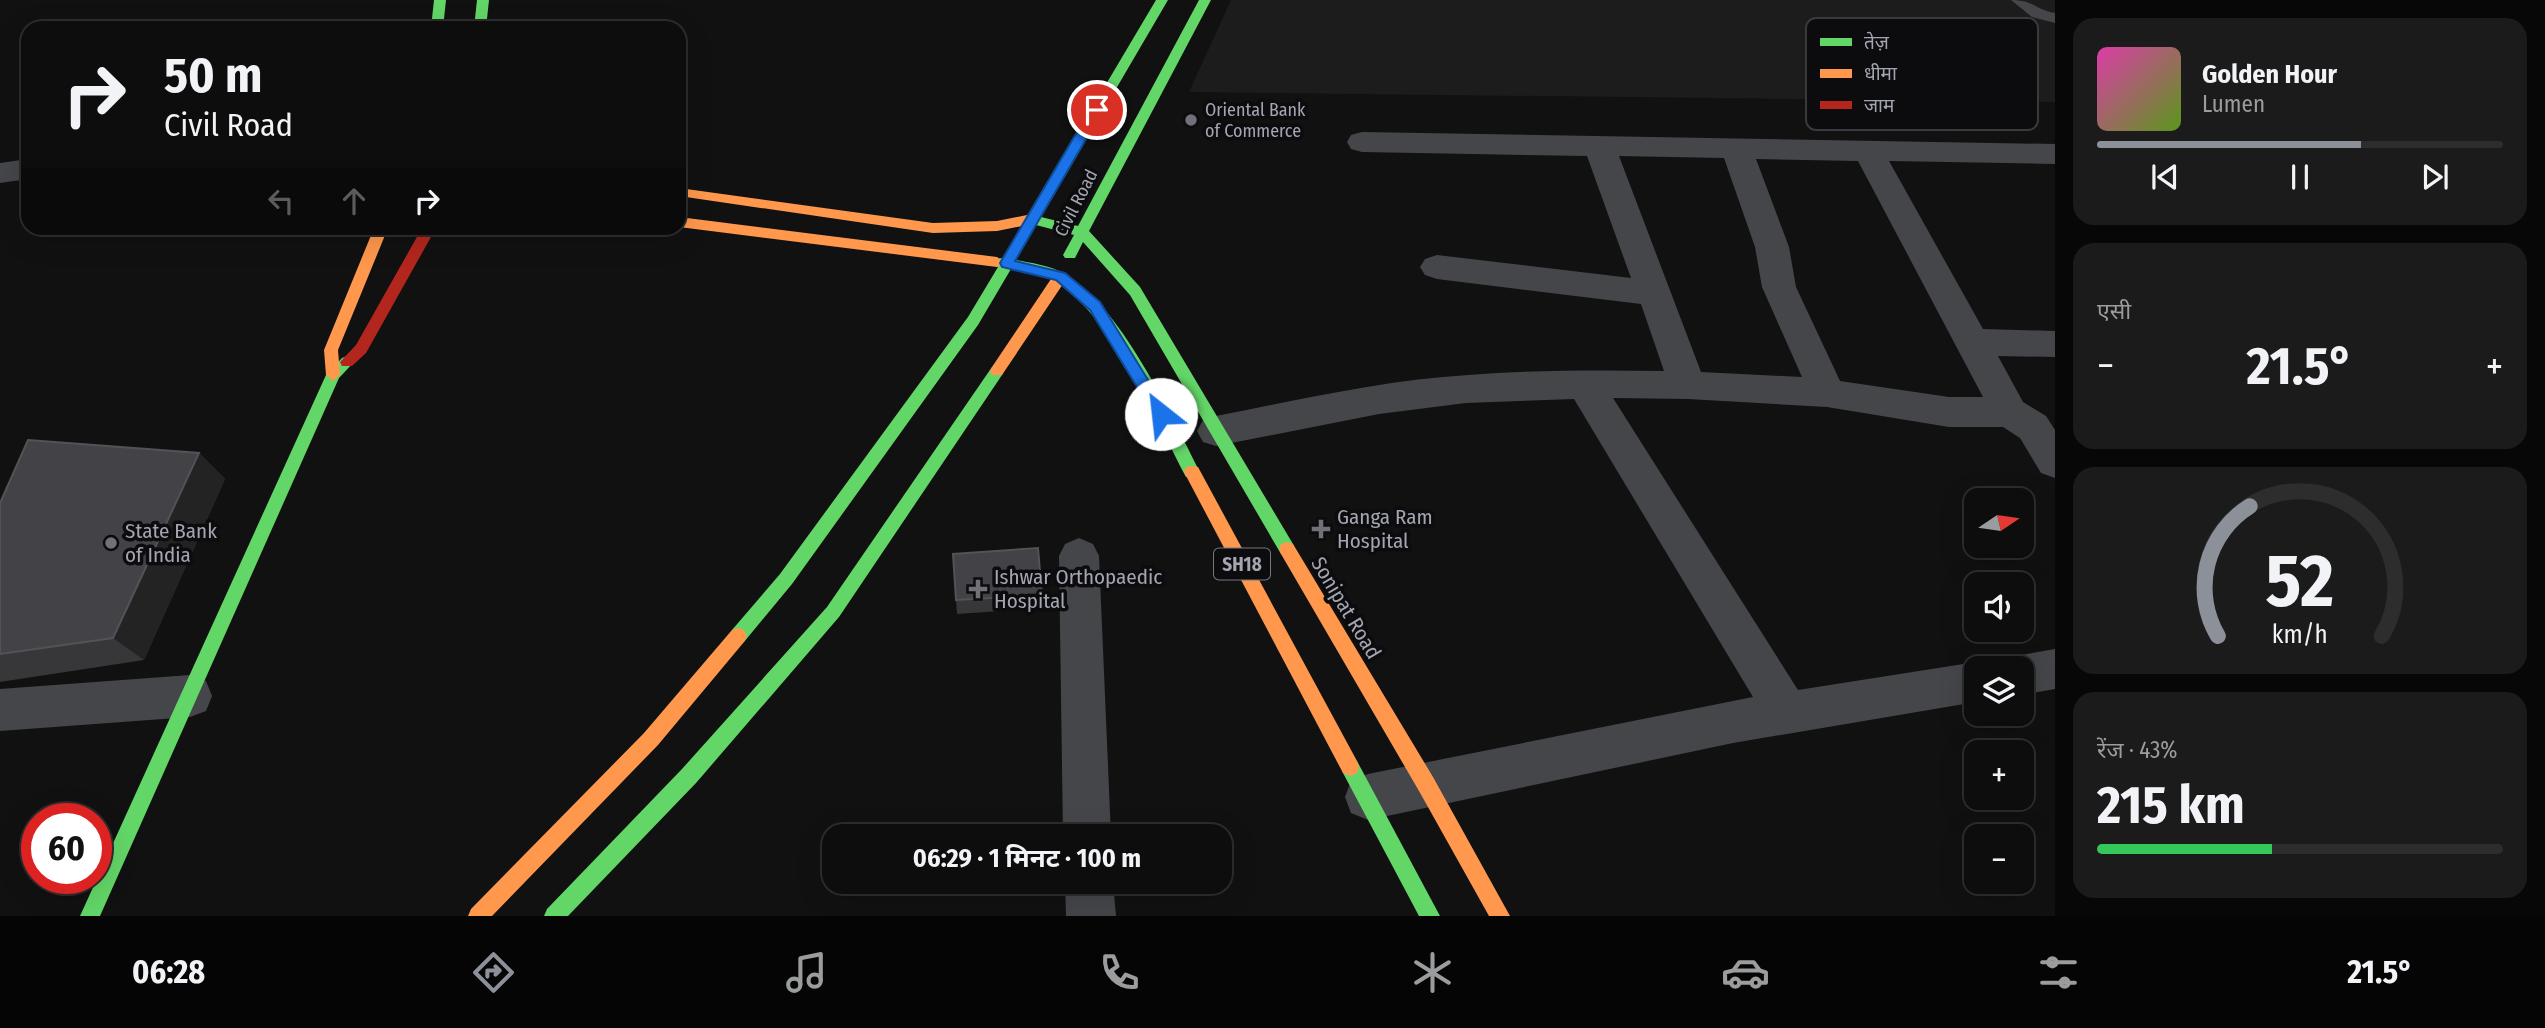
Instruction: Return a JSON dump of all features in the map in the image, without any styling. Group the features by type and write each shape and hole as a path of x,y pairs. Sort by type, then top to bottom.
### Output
{"main road":[{"path":"438,21 440,0"},
{"path":"481,21 483,0"},
{"name":"Civil Road","path":"478,916 651,739 786,579 973,321 1162,0"},
{"name":"Civil Road","path":"554,916 689,776 833,612 1060,276 1205,0"},
{"path":"686,193 933,228 997,226 1032,219 1082,232"},
{"path":"686,223 1007,263"},
{"name":"Sonipat Road","path":"1082,232 1135,291 1184,370 1216,431 1426,784 1500,916"},
{"path":"333,375 331,350 378,235"},
{"path":"90,916 333,375 361,349 425,235"},
{"name":"SH18","path":"1007,263 1060,276 1095,306 1148,390 1430,916"}],"street":[{"path":"1362,142 2055,154"},
{"path":"1599,145 1688,385"},
{"path":"1736,147 1772,247 1779,287 1827,393"},
{"path":"1867,149 2010,412 2033,427 2055,462"},
{"path":"0,173 21,170"},
{"path":"1437,267 1654,293"},
{"path":"1973,342 2055,344"},
{"path":"1216,431 1379,400 1454,390 1584,384 1688,385 1827,393 1949,412 2010,412"},
{"path":"1584,384 1788,713"},
{"path":"1079,556 1087,824"},
{"path":"2034,673 2055,669"},
{"path":"1368,797 1788,713 1964,684"},
{"path":"0,710 190,696"},
{"path":"1090,894 1091,916"}],"lane":[{"path":"2018,0 2037,13 2055,18"}],"shaded area":[{"path":"1231,0 2055,0 2055,102 2038,102 2038,18 1806,18 1806,99 1189,92"}],"building":[{"name":"State Bank of India","path":"28,440 199,453 113,638 0,654 0,503"},
{"path":"1038,548 1042,595 956,600 953,554"}],"traffic: fast":[{"path":"438,21 440,0"},
{"path":"481,21 483,0"},
{"path":"1162,0 1007,263 1059,277 1077,290 1096,310 1134,365 1192,472"},
{"path":"1070,255 1205,0"},
{"path":"1032,219 1082,232 1135,291 1287,549"},
{"path":"738,636 786,579 973,321 1007,263 997,262"},
{"path":"90,916 333,375 347,362"},
{"path":"554,916 689,776 833,612 997,371"},
{"path":"1350,767 1430,916"}],"traffic: slow":[{"path":"686,193 933,228 997,226 1032,219"},
{"path":"686,223 997,262"},
{"path":"333,375 331,350 378,235"},
{"path":"997,371 1060,277"},
{"path":"1192,472 1350,767"},
{"path":"1287,549 1426,784 1500,916"},
{"path":"478,916 651,739 738,636"}],"traffic: jam":[{"path":"347,362 361,349 425,235"}],"place":[{"name":"Oriental Bank of Commerce","path":"1191,120"},
{"name":"Ganga Ram Hospital","path":"1321,529"},
{"name":"State Bank of India","path":"111,543"},
{"name":"Ishwar Orthopaedic Hospital","path":"978,589"}],"route":[{"path":"1097,110 1007,263 1060,276 1095,306 1161,414"}]}
